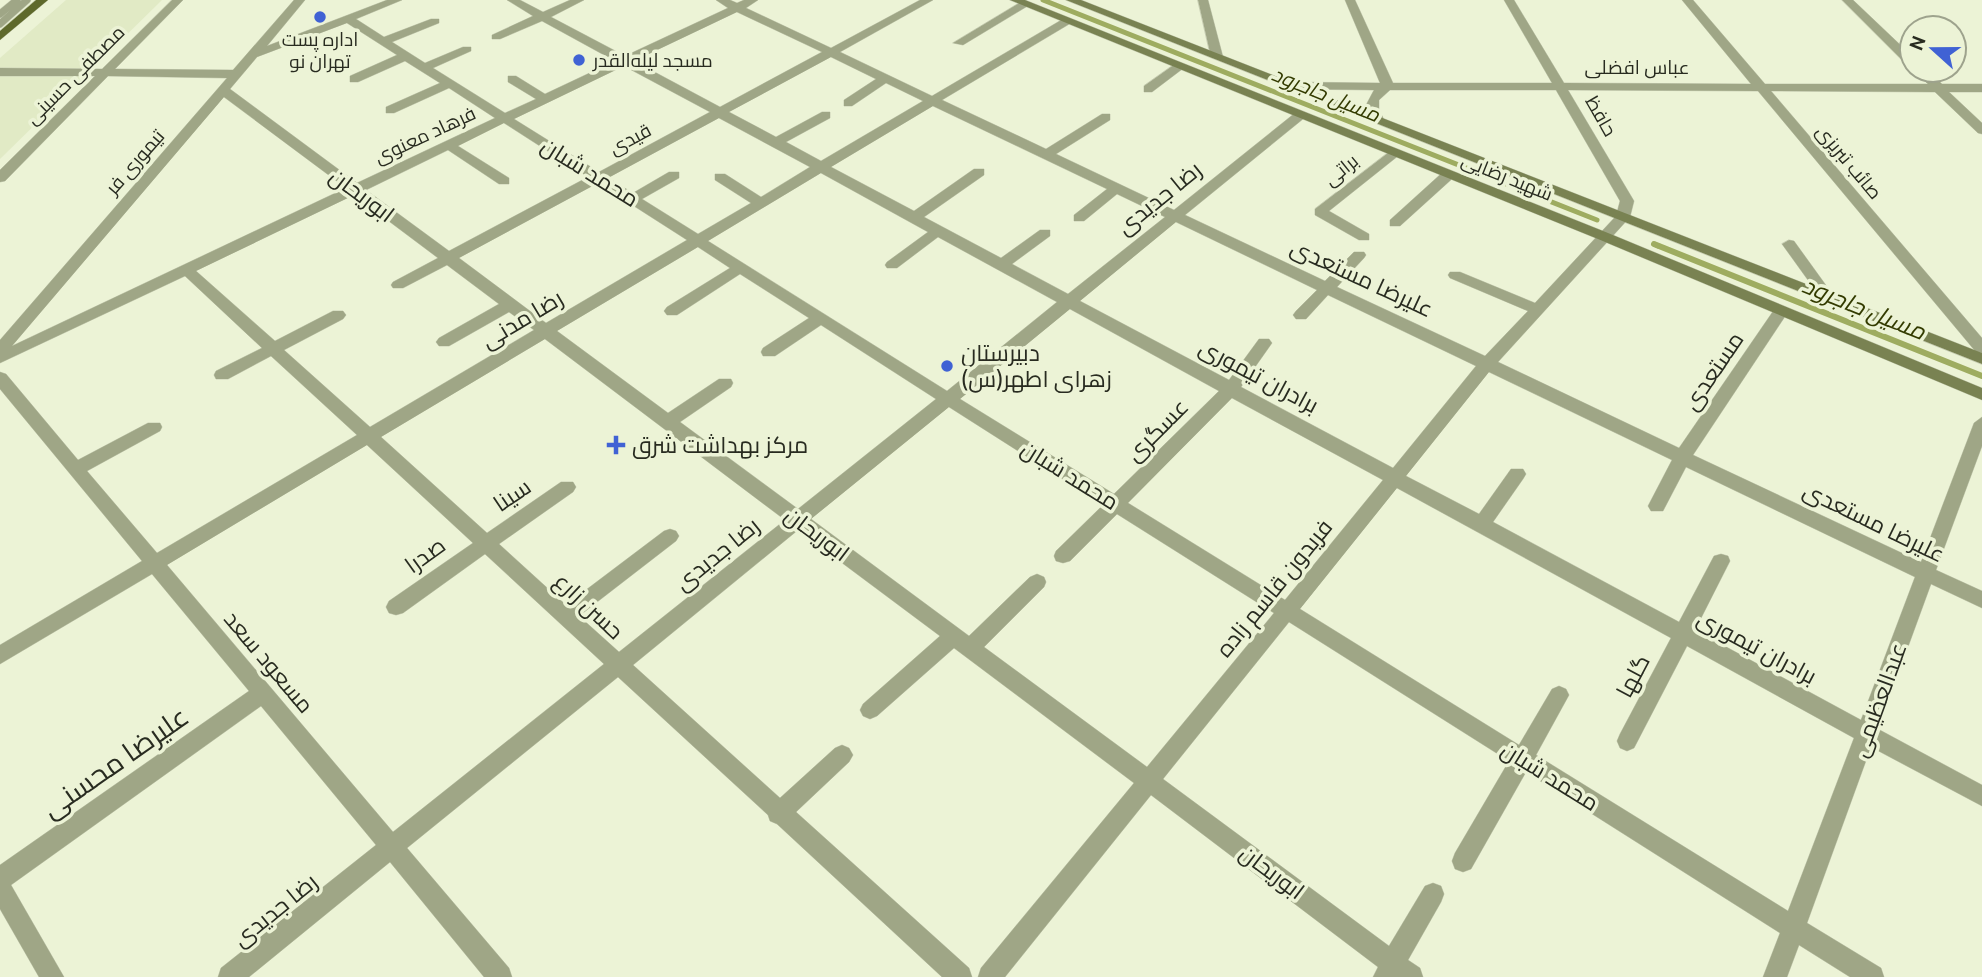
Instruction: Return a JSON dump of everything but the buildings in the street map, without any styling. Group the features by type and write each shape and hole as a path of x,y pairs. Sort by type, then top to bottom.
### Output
{"main road":[{"path":"0,37 43,0"},
{"name":"شهید رضایی","path":"1071,0 1982,359"},
{"name":"شهید رضایی","path":"1020,2 1602,236 1982,394"}],"street":[{"name":"مصطفی حسینی","path":"0,178 178,0"},
{"name":"تیموری فر","path":"0,350 300,0"},
{"path":"253,55 397,0"},
{"name":"برادران تیموری","path":"512,0 1982,796"},
{"path":"496,37 579,0"},
{"name":"علیرضا مستعدی","path":"721,0 1982,600"},
{"name":"فرهاد معنوی","path":"0,358 753,0"},
{"name":"قیدی","path":"398,285 928,0"},
{"path":"1203,0 1217,57"},
{"path":"1350,0 1388,86 1377,92 1371,100 1371,110 1378,120"},
{"name":"حافظ","path":"1508,0 1562,86 1627,201 1623,217"},
{"name":"صائب تبریزی","path":"1687,0 1982,348"},
{"path":"1847,0 1898,49"},
{"path":"959,43 1020,2"},
{"name":"محمد شبان","path":"348,19 948,399 1872,977"},
{"path":"384,41 435,21"},
{"name":"رضا مدنی","path":"0,655 1067,21"},
{"path":"425,67 467,49"},
{"path":"354,79 406,55"},
{"path":"1148,89 1179,67"},
{"path":"0,72 236,74"},
{"path":"848,103 885,78"},
{"path":"512,79 545,99"},
{"path":"390,110 448,84"},
{"path":"1934,84 1982,131"},
{"name":"عباس افضلی","path":"1291,86 1982,88"},
{"name":"ابوریحان","path":"223,90 1150,780 1396,972"},
{"path":"775,142 826,115"},
{"name":"رضا جدیدی","path":"230,977 1300,116"},
{"path":"1046,155 1106,117"},
{"path":"449,145 504,181"},
{"name":"براتی","path":"1364,237 1320,212 1393,153"},
{"path":"914,218 979,172"},
{"path":"1395,223 1448,174"},
{"path":"632,199 674,175"},
{"path":"720,177 761,203"},
{"path":"1079,218 1116,188"},
{"name":"فریدون قاسم زاده","path":"990,977 1487,364 1602,236 1623,217"},
{"path":"892,265 938,231"},
{"path":"1002,265 1045,233"},
{"path":"1789,244 1828,298"},
{"path":"1301,315 1359,256"},
{"path":"672,311 741,268"},
{"name":"حسن زارع","path":"186,270 778,814 960,977"},
{"path":"1455,275 1536,309"},
{"path":"444,342 509,305"},
{"name":"مستعدی","path":"1657,506 1682,457 1781,310"},
{"path":"222,376 338,315"},
{"path":"769,352 821,318"},
{"name":"عسگری","path":"1063,556 1231,389 1264,342"},
{"name":"مسعود سعد","path":"0,377 500,977"},
{"path":"667,422 725,383"},
{"name":"عبدالعظیمی","path":"1776,977 1982,423"},
{"path":"76,469 154,427"},
{"path":"1481,525 1517,474"},
{"name":"سینا","path":"484,543 567,487"},
{"path":"564,617 670,536"},
{"name":"صدرا","path":"396,607 484,543"},
{"name":"گلها","path":"1627,741 1721,561"},
{"path":"870,710 1037,582"},
{"name":"علیرضا محسنی","path":"0,878 263,693"},
{"path":"1463,861 1559,695"},
{"path":"778,814 842,755"},
{"path":"0,887 52,977"},
{"path":"1396,972 1433,894"}],"lane":[{"path":"0,14 17,0"},
{"path":"0,24 27,0"}],"shaded area":[{"path":"66,0 162,0 0,159 0,58"}],"waterway":[{"name":"مسیل جاجرود","path":"1043,0 1597,220"},
{"name":"مسیل جاجرود","path":"1658,246 1654,244 1982,376"}],"place":[{"name":"اداره پست تهران نو","path":"320,17"},
{"name":"مسجد لیله‌القدر","path":"579,60"},
{"name":"دبیرستان زهرای اطهر(س)","path":"947,366"},
{"name":"مرکز بهداشت شرق","path":"616,445"}]}
